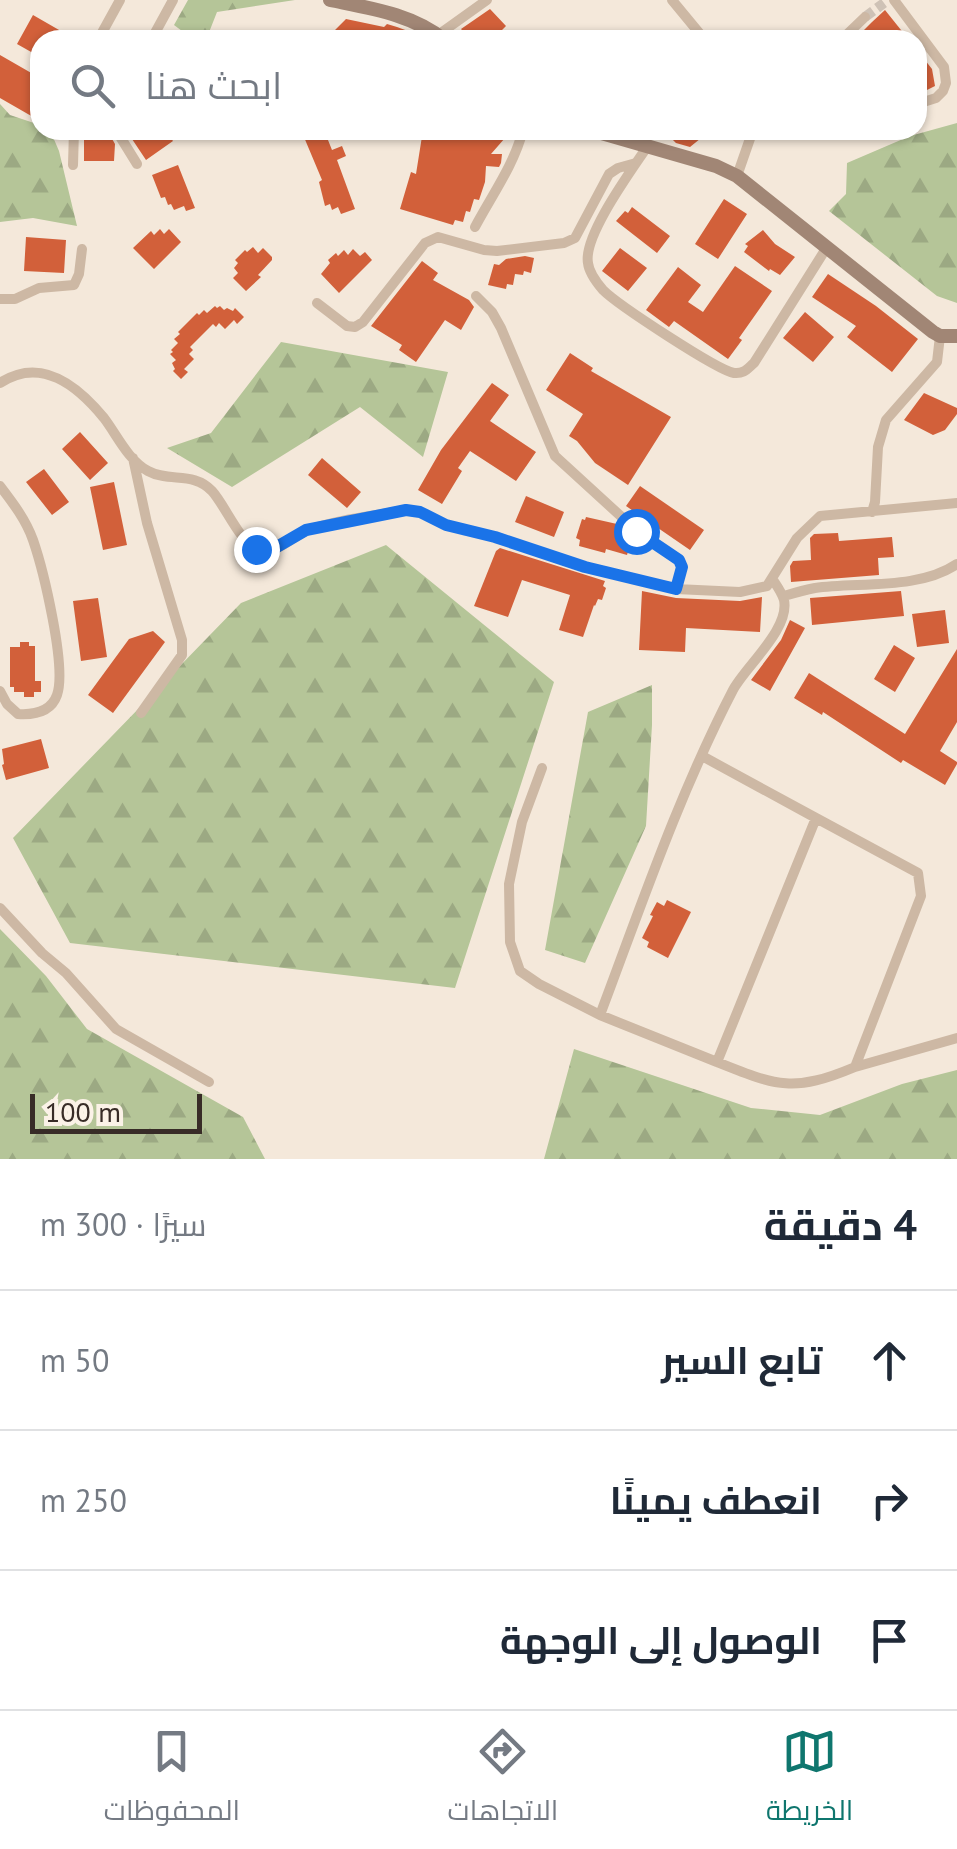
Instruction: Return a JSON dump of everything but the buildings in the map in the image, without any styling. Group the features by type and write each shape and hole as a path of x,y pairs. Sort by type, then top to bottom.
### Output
{"street":[{"path":"104,30 120,0"},
{"path":"157,30 173,0"},
{"path":"330,0 399,16 426,30"},
{"path":"451,30 487,0"},
{"path":"672,0 697,30"},
{"path":"889,1 913,30"},
{"path":"851,30 865,17"},
{"path":"927,47 944,67 946,83 943,92 927,102"},
{"path":"73,165 74,140"},
{"path":"122,140 137,164"},
{"path":"475,226 498,189 520,140"},
{"path":"624,140 716,166 737,176 940,336 957,336"},
{"path":"737,176 749,140"},
{"path":"647,147 588,247 590,272 604,291 723,369 738,374 754,363 826,247"},
{"path":"317,303 346,326 355,327 425,243 438,238 498,251 564,243 575,238 609,174 636,163"},
{"path":"0,299 16,299 39,288 74,286 82,249"},
{"path":"476,296 501,328 555,456 636,531 679,560 682,567 676,589"},
{"path":"872,512 878,447 886,420 936,362 940,336"},
{"path":"0,383 28,371 52,374 93,406 133,457 150,472 164,477 195,478 204,484 256,549 275,548 306,530 406,510 585,567 676,589 740,592 767,586 797,538 820,516 957,503"},
{"path":"133,457 147,523 182,640 182,655 141,714"},
{"path":"0,486 32,538 49,594 60,680 54,702 36,714 18,714 0,691"},
{"path":"784,596 814,588 928,576 957,564"},
{"path":"600,1015 702,756 735,686 760,655 785,613 784,596 772,580"},
{"path":"702,756 918,873 921,896 855,1067"},
{"path":"542,768 522,822 509,884 510,942 520,971 539,984 600,1015 756,1078 788,1086 824,1080 855,1067 957,1038"},
{"path":"717,1062 816,818"},
{"path":"0,908 116,1029 209,1082"}],"green space":[{"path":"188,0 295,0 217,12 210,30 181,30 174,25"},
{"path":"0,104 10,115 30,122 30,140 54,140 77,226 33,218 0,222"},
{"path":"957,123 957,303 937,296 829,211 846,194 847,163 901,140 927,140 927,131"},
{"path":"281,342 448,372 423,457 360,407 232,487 167,448 211,433"},
{"path":"386,545 554,682 455,988 70,943 13,838 241,603"},
{"path":"652,685 646,826 585,963 545,950 588,712"},
{"path":"0,929 46,976 87,1029 243,1117 265,1159 0,1159"},
{"path":"574,1049 751,1108 820,1115 902,1084 957,1070 957,1159 544,1159"}],"tunnel":[{"path":"865,17 884,3"}],"route":[{"path":"256,549 275,548 306,530 406,510 585,567 676,589 682,567 679,560 636,531"}]}
